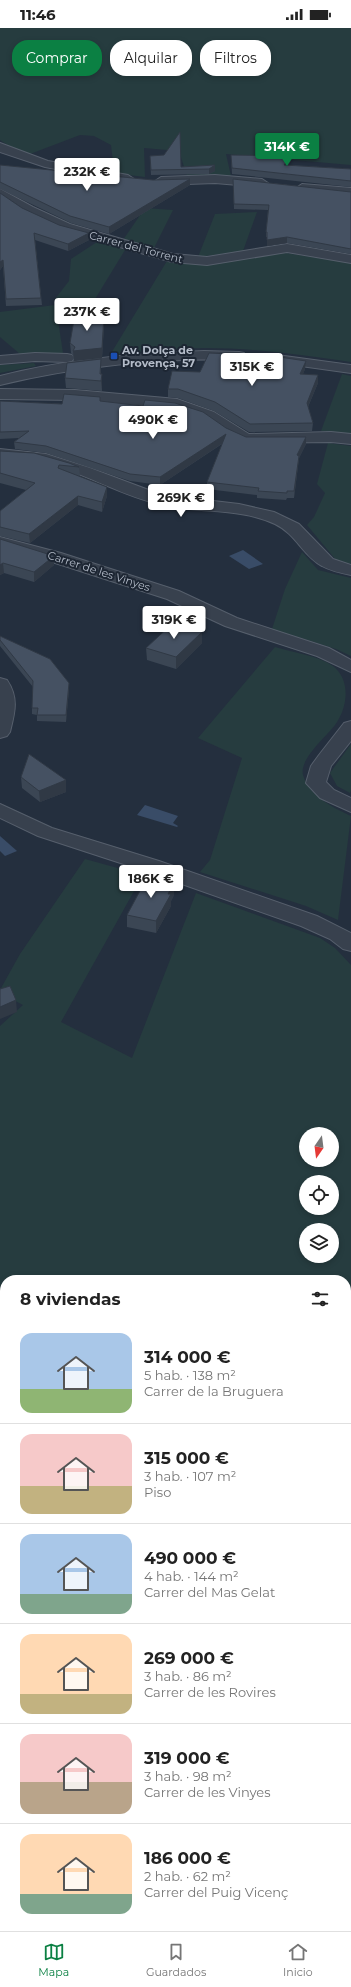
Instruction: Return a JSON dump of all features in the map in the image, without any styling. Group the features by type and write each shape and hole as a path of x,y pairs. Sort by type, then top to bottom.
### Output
{"street":[{"path":"0,147 12,153 62,167 144,181 215,179 275,185"},
{"path":"290,186 351,192"},
{"name":"Carrer del Torrent","path":"0,193 28,210 65,227 172,258 207,261 287,248 351,259"},
{"path":"0,381 38,372 194,354 259,357 351,369"},
{"path":"0,360 35,357 64,358 108,363"},
{"path":"0,394 76,395 177,404 210,415 232,431 246,438 265,439 331,437 351,439"},
{"path":"0,454 40,457 164,501 250,511 267,515 295,529 304,536 324,562 334,567 351,570"},
{"name":"Carrer de les Vinyes","path":"0,542 55,557 172,595 243,627 323,652 351,667"},
{"path":"0,684 5,690 8,704 0,732"},
{"path":"351,726 321,763 317,771 316,783 327,794 351,806"},
{"path":"0,810 45,832 152,866 309,921 338,934 351,944"}],"green space":[{"path":"0,28 351,28 351,165 226,154 231,176 187,176 179,151 144,148 145,177 112,173 113,162 111,145 94,136 80,135 30,154 7,145 0,140"},
{"path":"145,208 173,210 154,248 123,240"},
{"path":"257,212 243,251 198,257 215,214"},
{"path":"97,242 125,250 92,304 56,307 63,353 20,354 0,337 0,312 55,305 55,299 69,281 71,259"},
{"path":"279,252 351,263 351,362 278,352 223,348 158,350 110,355 167,261 201,265"},
{"path":"34,363 36,366 0,373 0,365"},
{"path":"342,374 351,376 351,434 321,431"},
{"path":"328,443 351,446 351,564 336,560 307,525 314,517 325,493 317,484"},
{"path":"302,552 318,570 351,578 351,656 336,649 272,629 285,589"},
{"path":"275,647 327,662 339,672 345,686 345,702 339,718 335,725 309,755 303,769 303,775 306,782 316,795 330,805 351,816 338,920 306,906 200,872 210,860 242,758 198,738"},
{"path":"351,744 350,793 337,786 330,773"},
{"path":"85,859 143,875 61,1022 132,1058 196,893 320,938 335,948 351,965 351,1275 0,1275 0,1026 23,1005 0,993 0,990 20,954"}],"water":[{"path":"243,550 263,564 249,569 229,556"},
{"path":"145,805 178,816 173,823 178,826 177,827 137,815"},
{"path":"0,836 17,851 5,856 0,851"}],"building":[{"path":"180,132 181,167 215,165 209,169 151,170 150,156 164,155"},
{"path":"231,155 291,156 284,165 351,169 351,181 232,168"},
{"path":"0,165 153,180 190,179 109,227 70,216 0,182"},
{"path":"233,179 351,192 351,249 287,237 267,240 266,232 269,205 234,204"},
{"path":"0,193 22,208 59,225 89,233 68,244 34,233 41,298 6,299 3,260 0,262"},
{"path":"75,314 104,315 102,348 73,351 75,347 70,343"},
{"path":"209,353 273,356 306,361 300,374 318,375 307,403 313,423 250,424 215,402 178,389 168,389 172,371 200,372"},
{"path":"101,359 101,381 65,378 67,363"},
{"path":"64,394 100,397 100,401 143,406 145,400 175,403 203,412 226,428 246,437 306,437 297,455 299,456 294,491 287,491 287,493 258,491 259,488 207,482 226,434 160,477 130,474 46,446 14,442 29,431 0,432 0,401 62,404"},
{"path":"0,451 34,453 79,467 59,465 58,468 107,487 102,502 78,496 29,534 0,527 0,511 35,483 0,473"},
{"path":"0,539 54,556 34,572 3,563 0,565"},
{"path":"173,623 202,632 176,657 146,648"},
{"path":"0,636 50,659 69,683 66,715 37,715 38,708 32,708 33,681 0,640"},
{"path":"29,754 66,780 39,791 21,777"},
{"path":"149,874 174,883 168,894 171,894 156,921 127,915"},
{"path":"10,986 16,1000 0,1007 0,989"}],"place":[{"name":"Av. Dolça de Provença, 57","path":"114,356"}]}
